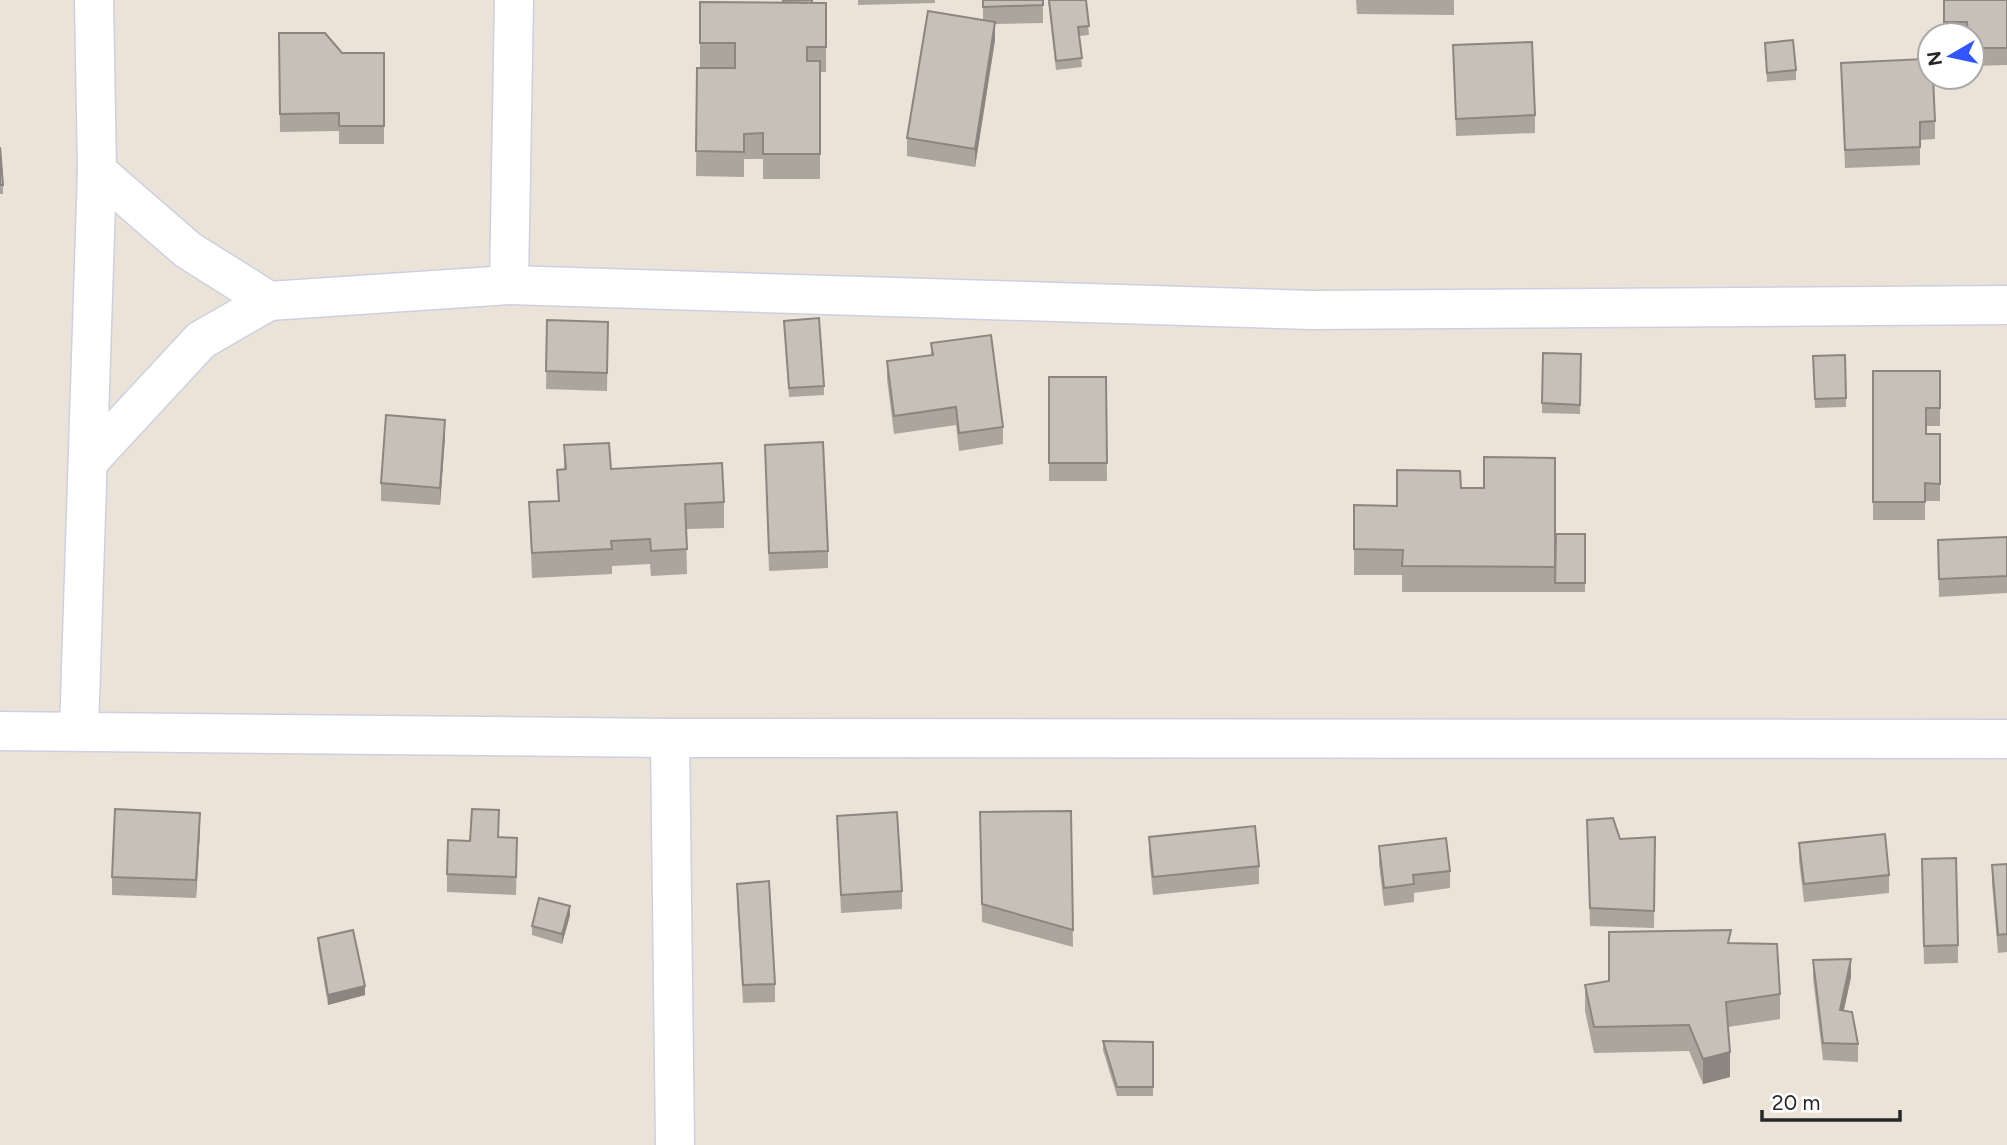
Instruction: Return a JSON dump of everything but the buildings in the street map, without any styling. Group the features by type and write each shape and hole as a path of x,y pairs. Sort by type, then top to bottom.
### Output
{"street":[{"path":"79,731 97,171 94,0"},
{"path":"509,285 514,0"},
{"path":"97,171 188,250 269,300"},
{"path":"88,461 201,340 269,300 509,285 1311,310 2007,304"},
{"path":"0,731 670,738 2007,739"},
{"path":"670,738 676,1145"}]}
